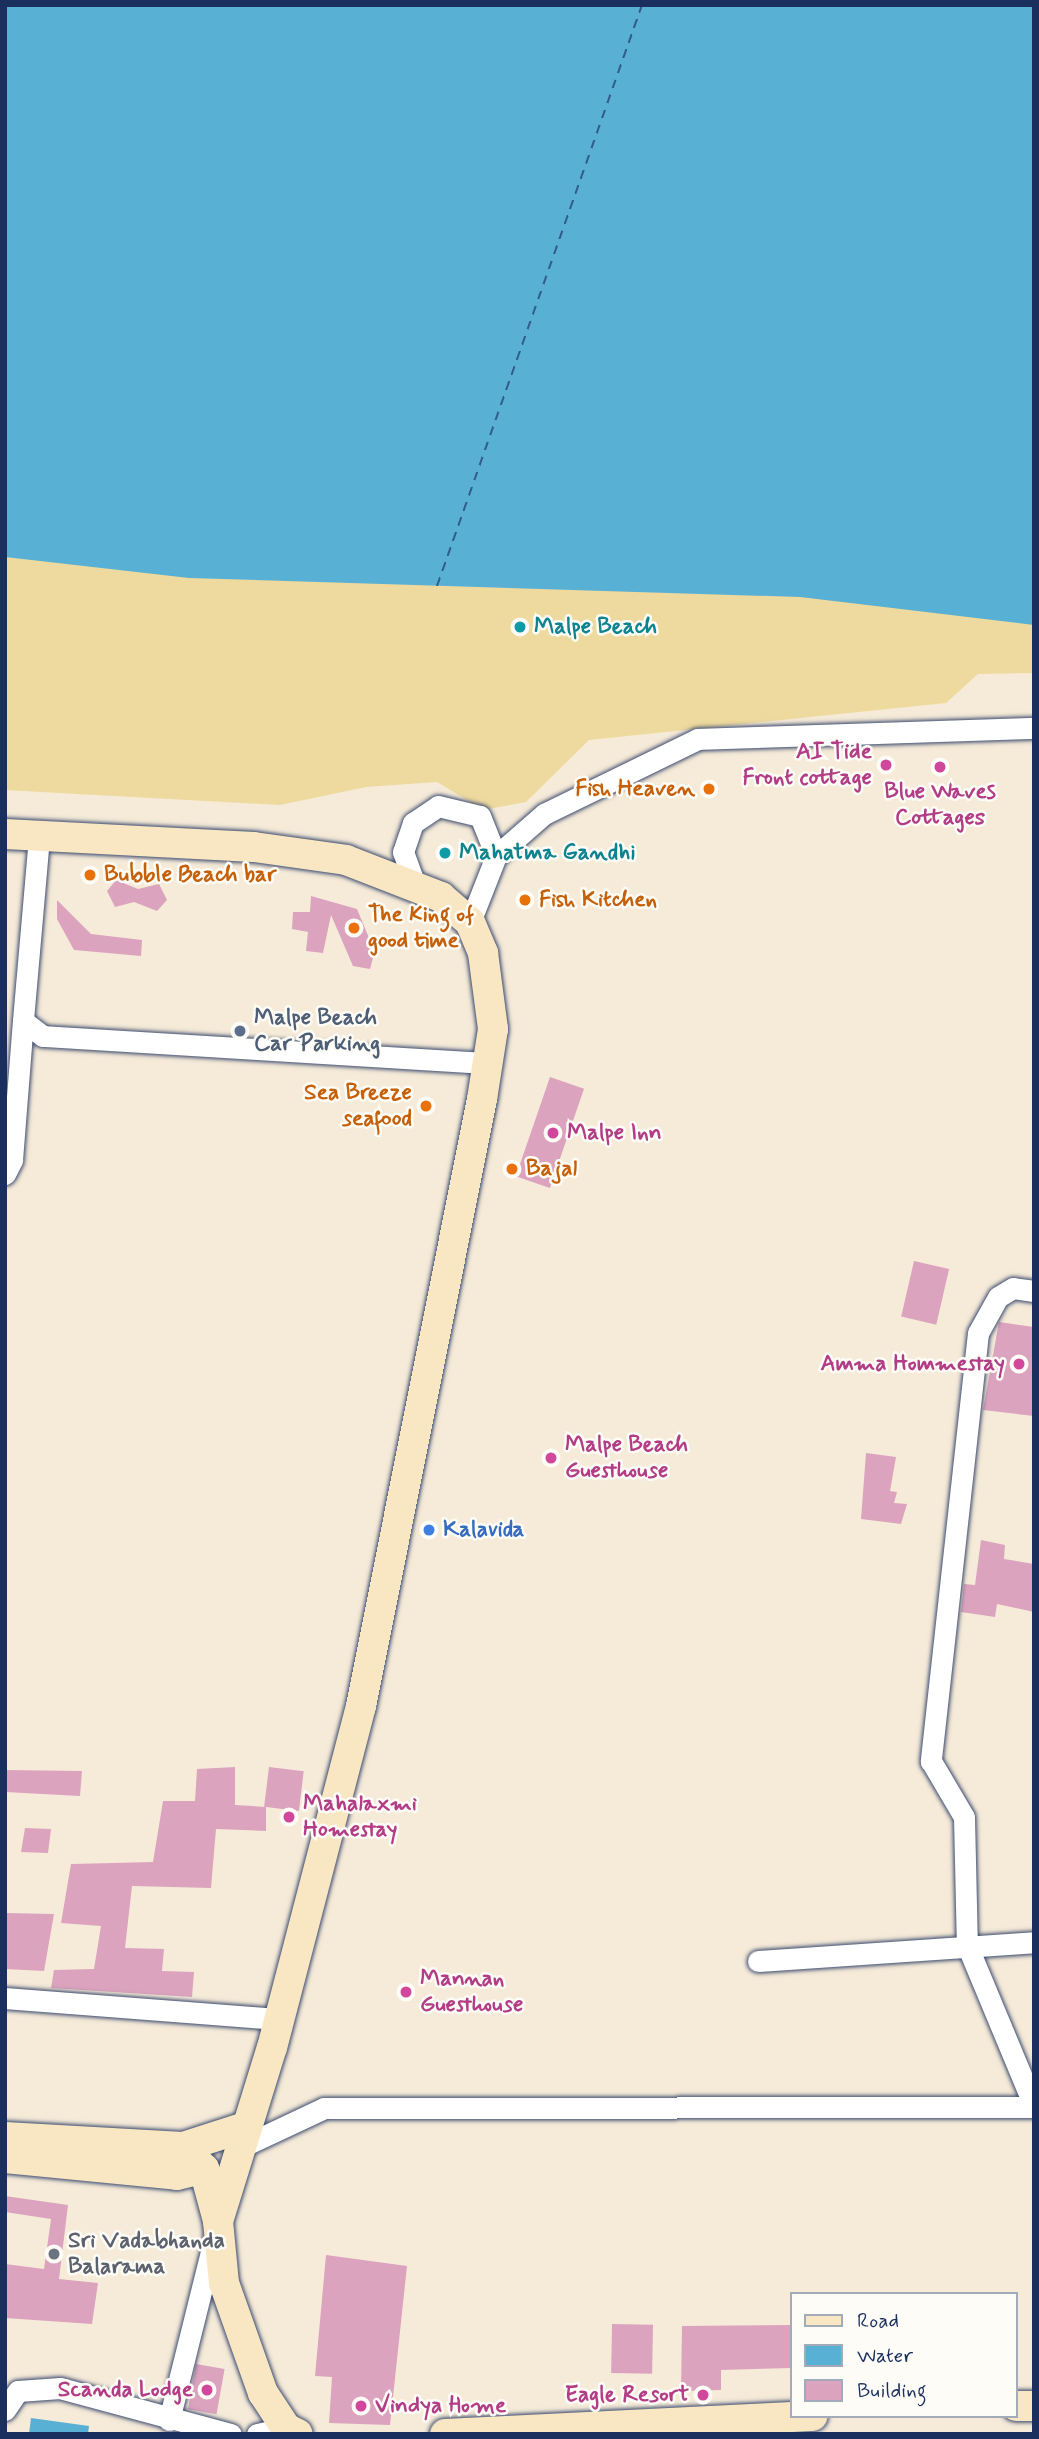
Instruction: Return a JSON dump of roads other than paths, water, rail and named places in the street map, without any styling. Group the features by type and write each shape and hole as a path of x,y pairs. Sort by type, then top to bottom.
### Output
{"street":[{"path":"470,922 496,856 544,814 698,739 1034,728"},
{"path":"414,882 403,852 406,837 413,823 438,806 480,816 496,856"},
{"path":"5,834 254,847 346,860 414,882 441,897 470,922 486,978 493,1029 361,1706 280,2019 240,2139 169,2420"},
{"path":"5,1174 12,1160 39,837"},
{"path":"441,897 457,898 484,883"},
{"path":"23,1021 43,1036 488,1063"},
{"path":"5,2137 183,2147 240,2139 324,2108 1034,2107 967,1945 964,1818 931,1761 932,1712 978,1333 998,1297 1013,1288 1034,1291"},
{"path":"758,1961 1034,1942"},
{"path":"5,1998 280,2019"},
{"path":"183,2147 204,2169 218,2221 224,2283 263,2393 292,2431"},
{"path":"5,2158 177,2175 204,2169"},
{"path":"5,2410 18,2391 60,2388 169,2420 231,2434"},
{"path":"444,2434 676,2428 790,2418"},
{"path":"257,2434 292,2431"}],"water":[{"path":"5,5 1034,5 1034,625 800,597 189,578 5,557"},
{"path":"31,2418 89,2426 88,2434 29,2434"}],"place":[{"name":"Malpe Beach","path":"520,627"},
{"name":"AI Tide Front cottage","path":"886,765"},
{"name":"Blue Waves Cottages","path":"940,767"},
{"name":"Fish Heaven","path":"709,789"},
{"name":"Mahatma Gandhi","path":"445,853"},
{"name":"Bubble Beach bar","path":"90,875"},
{"name":"Fish Kitchen","path":"525,900"},
{"name":"The King of good time","path":"354,928"},
{"name":"Malpe Beach Car Parking","path":"240,1031"},
{"name":"Sea Breeze seafood","path":"426,1106"},
{"name":"Malpe Inn","path":"553,1133"},
{"name":"Bajal","path":"512,1169"},
{"name":"Amma Hommestay","path":"1019,1364"},
{"name":"Malpe Beach Guesthouse","path":"551,1458"},
{"name":"Kalavida","path":"429,1530"},
{"name":"Mahalaxmi Homestay","path":"289,1817"},
{"name":"Mannan Guesthouse","path":"406,1992"},
{"name":"Sri Vadabhanda Balarama","path":"54,2254"},
{"name":"Scanda Lodge","path":"207,2390"},
{"name":"Eagle Resort","path":"703,2395"},
{"name":"Vindya Home","path":"361,2406"}]}
